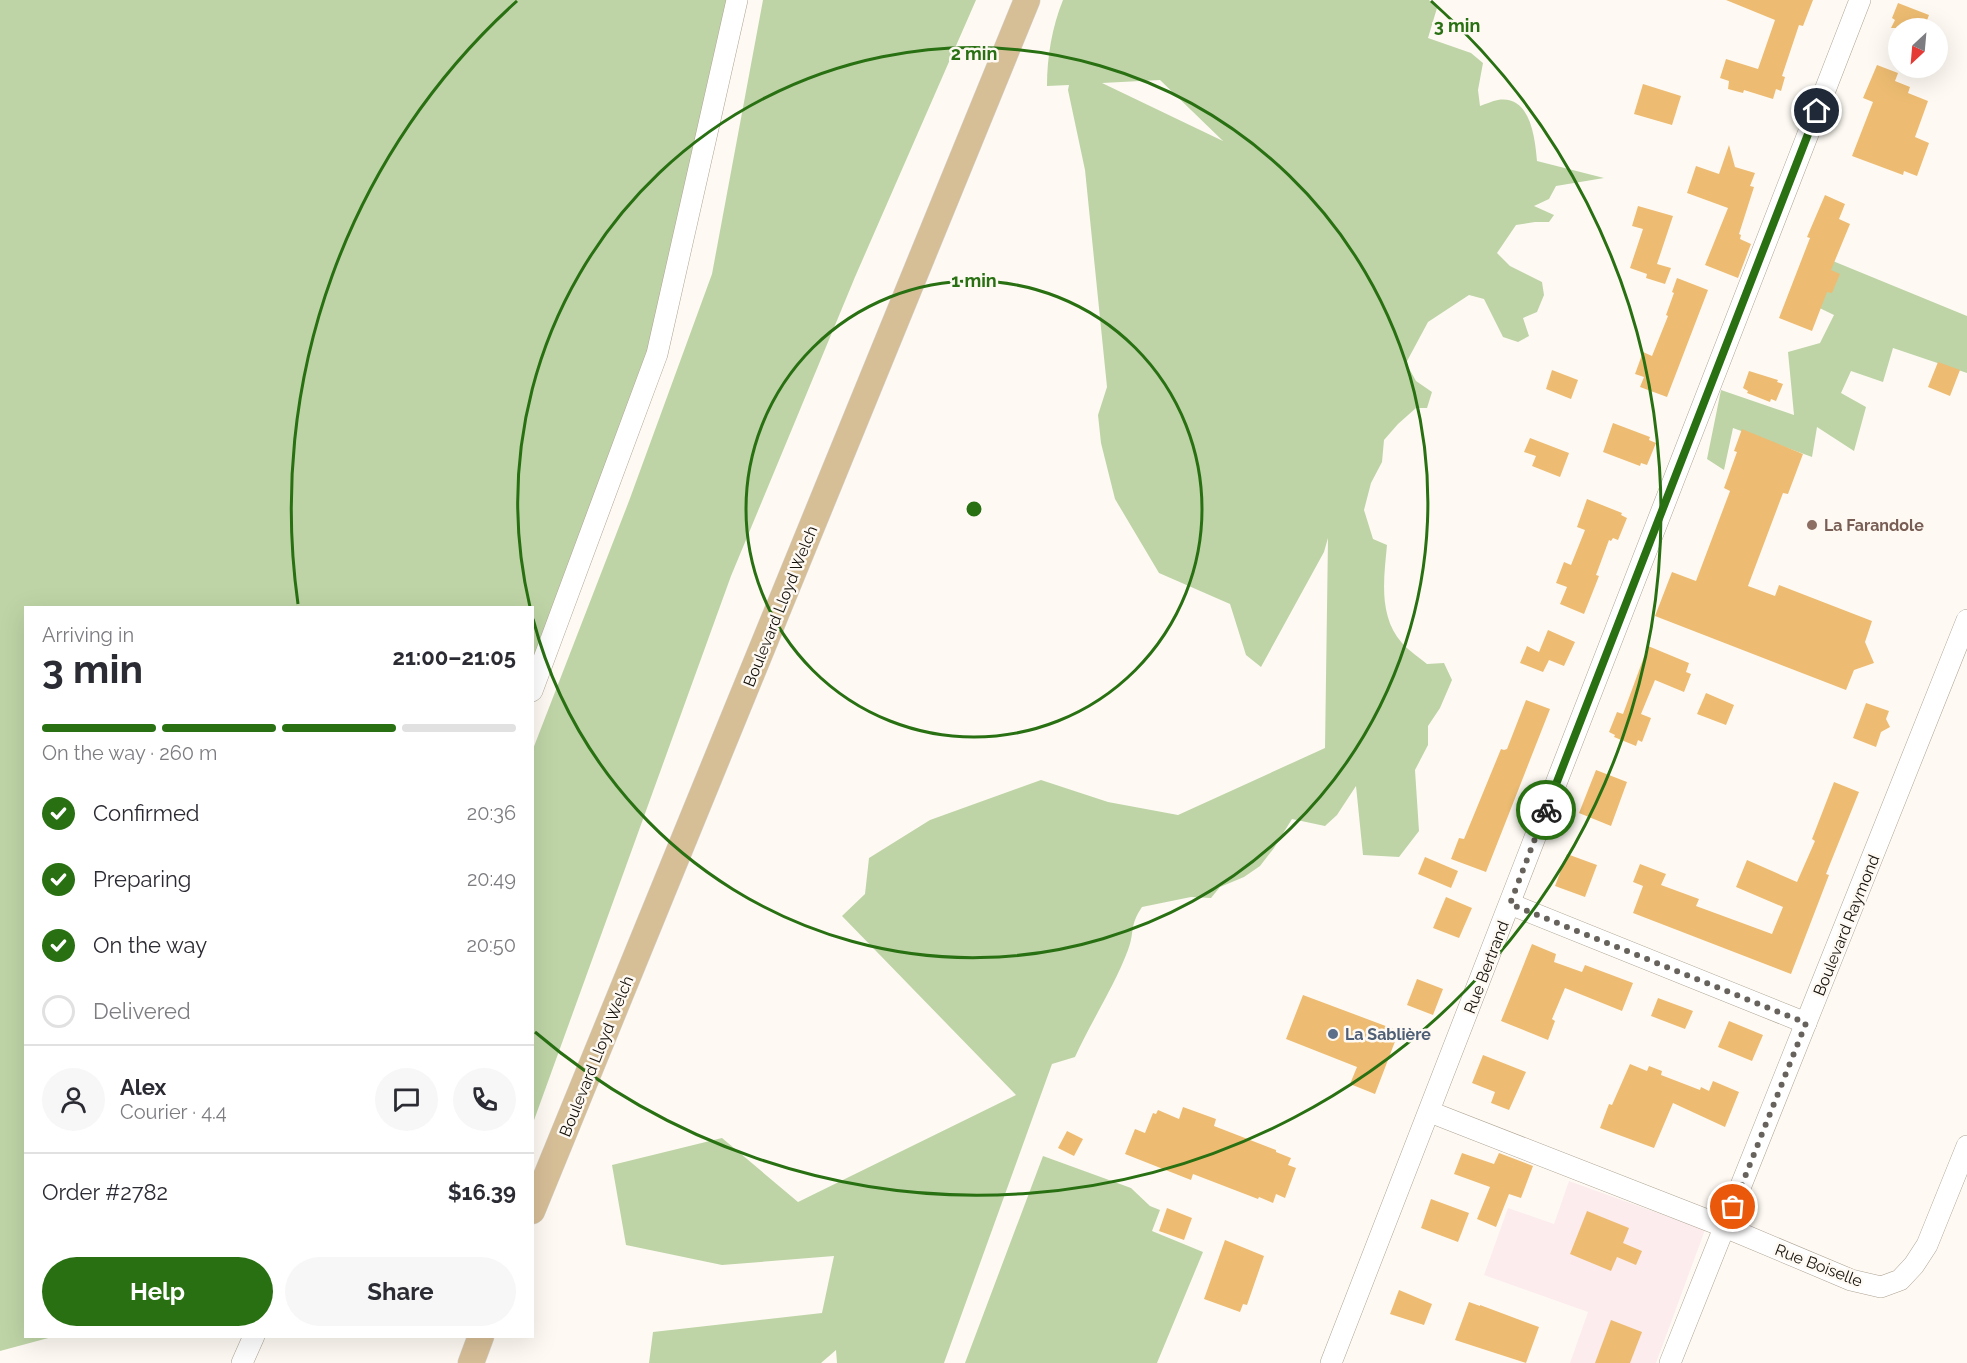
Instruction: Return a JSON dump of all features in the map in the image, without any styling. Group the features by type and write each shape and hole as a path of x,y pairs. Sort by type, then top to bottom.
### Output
{"main road":[{"name":"Boulevard Lloyd Welch","path":"534,1206 1027,0"},
{"path":"471,1363 481,1338"}],"street":[{"path":"534,687 657,354 737,0"},
{"name":"Rue Bertrand","path":"1331,1363 1860,0"},
{"name":"Boulevard Raymond","path":"1670,1363 1967,620"},
{"path":"1510,904 1806,1023"},
{"name":"Rue Boiselle","path":"1430,1112 1725,1227 1851,1280 1881,1287 1900,1280 1927,1245 1967,1146"},
{"path":"242,1363 253,1338"}],"shaded area":[{"path":"1569,1181 1705,1230 1656,1363 1570,1363 1588,1312 1484,1275 1508,1208 1554,1224"}],"green space":[{"path":"0,0 727,0 696,219 534,661 534,606 24,606 24,1338 48,1338 0,1351"},
{"path":"763,0 976,0 855,277 731,576 534,1120 534,746 629,501 712,274"},
{"path":"1063,0 1429,0 1437,8 1428,38 1471,53 1483,63 1478,90 1480,106 1498,100 1509,100 1518,104 1529,120 1535,141 1537,161 1604,178 1556,186 1549,199 1534,206 1554,215 1549,222 1516,225 1497,253 1510,266 1542,282 1544,295 1537,312 1523,318 1529,336 1518,342 1503,337 1484,299 1469,295 1428,322 1406,363 1416,381 1432,392 1427,408 1416,408 1384,440 1382,462 1371,483 1364,510 1373,539 1387,545 1384,596 1389,621 1405,646 1427,664 1444,663 1452,680 1440,708 1428,726 1428,745 1415,770 1419,831 1399,857 1363,855 1356,786 1337,815 1325,826 1292,819 1260,866 1244,877 1220,887 1211,898 1191,897 1142,907 1135,919 1130,944 1122,964 1075,1057 1052,1064 944,1363 837,1363 836,1350 821,1363 649,1363 653,1332 822,1313 834,1256 722,1265 626,1245 612,1165 722,1138 798,1202 1016,1095 842,916 865,894 869,858 930,820 1041,780 1108,802 1178,815 1325,748 1328,538 1324,552 1261,667 1246,655 1230,604 1159,573 1115,499 1101,443 1098,415 1107,387 1085,170 1068,90 1069,85 1047,86 1051,42","holes":["1160,80 1223,141 1102,83"]},
{"path":"1828,259 1967,316 1967,373 1893,348 1883,382 1851,371 1841,393 1866,407 1854,451 1817,427 1812,457 1733,428 1724,470 1707,459 1721,390 1794,415 1788,352 1820,343 1834,315 1803,300"},
{"path":"1043,1156 1131,1188 1150,1206 1160,1210 1152,1231 1203,1252 1157,1363 965,1363"}],"building":[{"path":"1726,0 1813,0 1803,26 1799,25 1782,76 1785,77 1781,91 1776,89 1773,99 1744,90 1743,93 1728,89 1729,81 1720,78 1726,59 1758,69 1775,20"},
{"path":"1898,3 1929,15 1928,18 1892,18"},
{"path":"1877,65 1888,69 1888,78 1896,78 1895,81 1910,87 1908,93 1928,101 1915,137 1929,143 1917,176 1904,171 1903,175 1852,156 1873,102 1863,98"},
{"path":"1643,84 1681,96 1672,125 1634,114"},
{"path":"1729,145 1735,167 1755,173 1750,186 1754,187 1739,234 1740,239 1751,244 1738,278 1705,265 1728,208 1687,193 1696,166 1719,174"},
{"path":"1825,195 1845,204 1839,219 1850,224 1831,270 1840,274 1832,293 1827,292 1812,331 1779,318 1810,238 1807,237"},
{"path":"1638,206 1673,216 1657,264 1671,268 1665,284 1646,278 1647,274 1630,268 1643,229 1632,226"},
{"path":"1677,278 1708,290 1667,397 1640,387 1644,377 1635,374 1643,352 1652,356 1668,316 1666,315"},
{"path":"1938,362 1960,370 1950,396 1928,387"},
{"path":"1552,370 1578,380 1571,399 1546,389"},
{"path":"1749,371 1778,380 1777,382 1783,384 1776,401 1771,399 1770,402 1747,393 1748,391 1743,388"},
{"path":"1613,423 1650,437 1649,440 1656,443 1647,465 1641,463 1640,466 1603,452"},
{"path":"1742,429 1803,454 1788,494 1783,493 1748,586 1775,596 1779,585 1872,621 1865,642 1874,663 1854,670 1846,690 1655,616 1672,572 1696,581 1730,491 1724,488 1737,452 1734,451"},
{"path":"1530,438 1569,453 1560,477 1532,466 1536,456 1524,452"},
{"path":"1587,499 1622,513 1621,515 1627,518 1618,540 1613,538 1609,540 1596,575 1599,576 1584,614 1560,604 1567,587 1556,583 1564,562 1571,565 1585,530 1577,527"},
{"path":"1548,630 1575,642 1564,666 1549,660 1543,672 1520,663 1527,646 1539,652"},
{"path":"1648,646 1689,663 1686,672 1691,674 1684,692 1655,680 1641,714 1651,718 1642,742 1638,740 1636,746 1614,737 1615,735 1609,732 1617,712 1623,714"},
{"path":"1706,693 1734,705 1726,725 1697,714"},
{"path":"1526,700 1550,709 1486,872 1451,859 1459,838 1464,839 1501,749 1507,749"},
{"path":"1866,703 1889,711 1886,719 1890,727 1881,732 1876,747 1853,738"},
{"path":"1596,770 1627,782 1611,826 1579,813"},
{"path":"1834,782 1859,792 1826,874 1829,875 1791,974 1633,913 1643,886 1633,882 1640,864 1666,874 1661,885 1699,899 1696,906 1772,934 1783,907 1736,887 1747,860 1797,882 1815,841 1812,839"},
{"path":"1567,854 1597,865 1585,897 1555,886"},
{"path":"1425,857 1458,871 1451,888 1418,874"},
{"path":"1446,897 1472,908 1459,938 1433,928"},
{"path":"1532,944 1556,954 1554,962 1582,972 1585,965 1633,983 1622,1011 1565,988 1552,1019 1555,1021 1548,1040 1501,1021"},
{"path":"1417,979 1443,989 1433,1015 1407,1005"},
{"path":"1303,995 1399,1031 1375,1094 1350,1084 1357,1067 1286,1039"},
{"path":"1658,998 1693,1011 1685,1029 1651,1016"},
{"path":"1729,1021 1763,1035 1752,1061 1718,1047"},
{"path":"1483,1055 1526,1072 1509,1110 1491,1103 1495,1092 1472,1083"},
{"path":"1630,1064 1647,1071 1649,1066 1662,1071 1661,1075 1700,1090 1701,1087 1709,1091 1713,1081 1739,1092 1725,1127 1673,1103 1654,1148 1600,1128 1609,1104 1612,1105"},
{"path":"1183,1107 1216,1119 1214,1126 1291,1158 1288,1165 1296,1168 1285,1198 1276,1194 1273,1203 1259,1197 1258,1199 1193,1174 1191,1180 1125,1154 1135,1129 1145,1133 1153,1113 1156,1114 1158,1110 1179,1119"},
{"path":"1067,1131 1083,1139 1074,1156 1058,1148"},
{"path":"1462,1153 1494,1164 1499,1153 1533,1166 1521,1198 1509,1194 1496,1227 1477,1219 1490,1187 1454,1174"},
{"path":"1431,1199 1469,1213 1458,1242 1421,1228"},
{"path":"1167,1208 1192,1218 1184,1240 1159,1231"},
{"path":"1587,1211 1629,1228 1623,1243 1642,1251 1636,1265 1617,1257 1611,1271 1570,1254"},
{"path":"1225,1240 1264,1256 1247,1305 1243,1304 1240,1312 1204,1299"},
{"path":"1399,1290 1432,1304 1424,1325 1390,1314"},
{"path":"1469,1302 1539,1327 1526,1363 1455,1340"},
{"path":"1611,1320 1642,1332 1630,1363 1595,1363"}],"way so far":[{"path":"1546,810 1510,904 1806,1023 1733,1207"}],"place":[{"name":"La Farandole","path":"1812,525"},
{"name":"La Sablière","path":"1333,1034"}],"route":[{"path":"1546,810 1817,111"}]}
